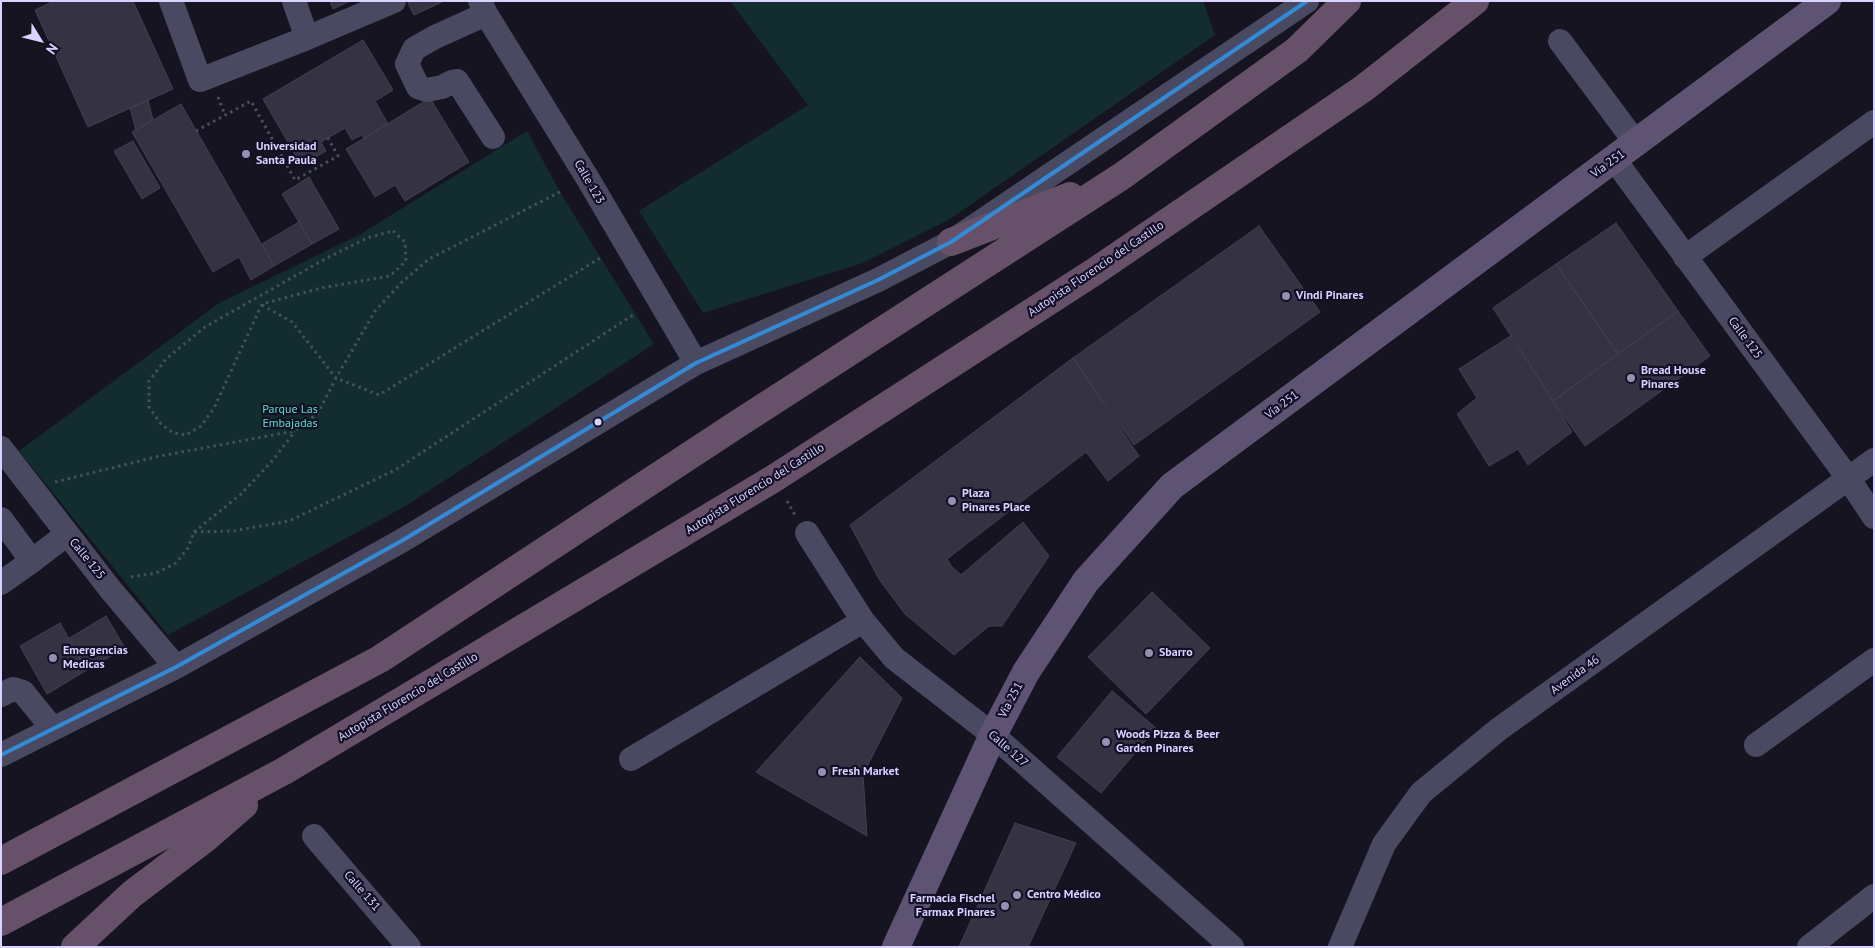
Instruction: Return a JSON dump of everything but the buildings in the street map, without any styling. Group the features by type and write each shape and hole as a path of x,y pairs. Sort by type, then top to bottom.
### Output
{"highway":[{"path":"1,861 380,659 753,414 1122,176 1297,50 1347,1"},
{"name":"Autopista Florencio del Castillo","path":"1,922 284,771 773,479 1094,272 1364,88 1475,1"},
{"path":"951,242 1122,176"},
{"path":"75,947 132,894 206,838 284,771"}],"main road":[{"path":"1297,50 1361,1"},
{"name":"Vía 251","path":"896,947 993,735 1026,672 1086,581 1172,486 1827,1"}],"street":[{"path":"171,1 200,80 394,1"},
{"path":"294,1 307,38"},
{"path":"1,754 176,667 403,540 696,363 878,280 951,242 1307,1"},
{"path":"483,8 414,49 407,64 418,87 427,90 457,81 494,138"},
{"name":"Calle 123","path":"483,8 588,179 696,363"},
{"path":"1560,41 1636,143"},
{"path":"1685,257 1874,122"},
{"name":"Calle 125","path":"1614,160 1848,478 1874,517"},
{"name":"Calle 125","path":"1,448 67,534 176,667"},
{"name":"Avenida 46","path":"1340,947 1384,844 1421,793 1499,729 1874,460"},
{"path":"1,519 32,561"},
{"name":"Calle 127","path":"807,533 863,621 894,658 993,735 1232,947"},
{"path":"1,583 67,534"},
{"path":"631,759 863,621"},
{"path":"1756,745 1874,660"},
{"path":"1,695 13,689 23,692 53,729"},
{"name":"Calle 131","path":"314,836 409,947"},
{"path":"1810,947 1874,896"}],"path":[{"path":"196,131 251,101 295,180 338,156 328,138"},
{"path":"123,579 156,573 176,563 188,548 194,532 240,496 273,460 295,431 318,412 375,311 402,282 429,259 560,192"},
{"path":"394,231 405,242 406,261 390,276 321,288 262,304 214,408 202,426 186,435 173,433 160,424 149,407 149,381 166,359 204,327 325,259 367,238 394,231"},
{"path":"262,304 292,322 336,378 380,395 600,258"},
{"path":"194,532 233,532 289,521 344,496 395,470 636,313"},
{"path":"55,482 160,456 295,431"},
{"path":"773,479 807,533"}],"green space":[{"path":"730,1 1203,1 1215,35 950,219 863,263 703,313 639,211 808,105"},
{"name":"Parque Las Embajadas","path":"527,131 560,192 654,344 404,507 168,635 19,451 219,303 359,235"}],"transit line":[{"path":"1,755 176,667 403,540 696,363 878,280 951,242 1307,1"}],"place":[{"name":"Universidad Santa Paula","path":"246,154"},
{"name":"Vindi Pinares","path":"1286,296"},
{"name":"Bread House Pinares","path":"1631,378"},
{"name":"Plaza Pinares Place","path":"952,501"},
{"name":"Sbarro","path":"1149,653"},
{"name":"Emergencias Medicas","path":"53,658"},
{"name":"Woods Pizza & Beer Garden Pinares","path":"1106,742"},
{"name":"Fresh Market","path":"822,772"},
{"name":"Centro Médico","path":"1017,895"},
{"name":"Farmacia Fischel Farmax Pinares","path":"1005,906"}]}
